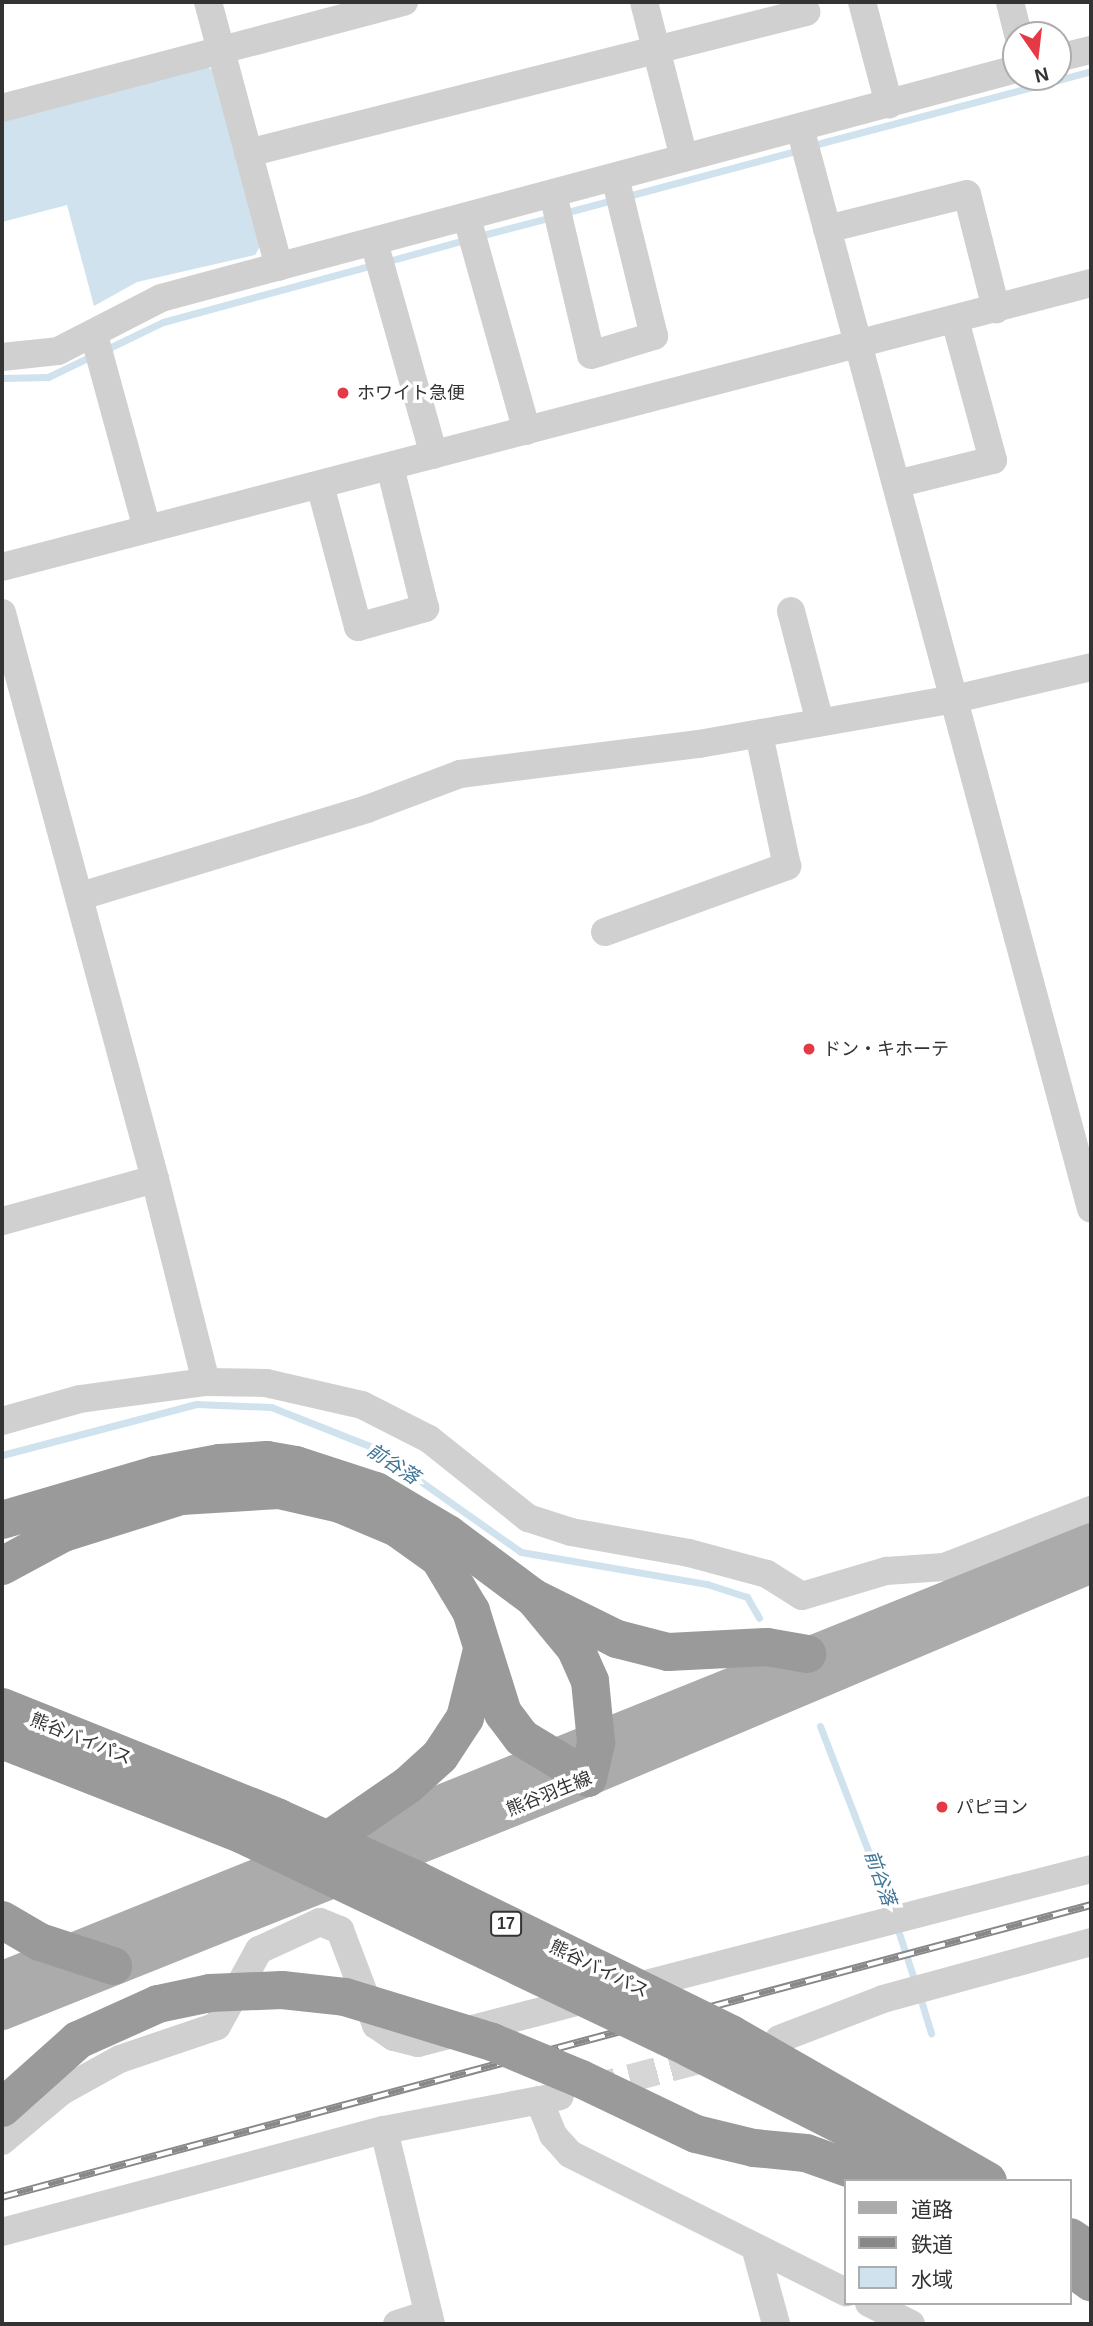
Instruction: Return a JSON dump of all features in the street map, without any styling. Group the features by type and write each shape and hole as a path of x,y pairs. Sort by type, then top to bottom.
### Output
{"highway":[{"path":"2,1520 156,1475 220,1463 267,1460 344,1478 376,1491 447,1534 534,1598 617,1639 668,1652 767,1647 807,1654"},
{"path":"2,1566 63,1533 181,1496 279,1490 341,1504 397,1528 439,1558 471,1611 503,1713 522,1738 552,1758 592,1760 590,1681 576,1649 534,1598"},
{"path":"304,1856 408,1785 440,1756 465,1718 482,1649"},
{"name":"熊谷バイパス","path":"2,1707 279,1818 731,2034 985,2179"},
{"name":"熊谷バイパス","path":"2,1740 241,1834 689,2048 874,2142 932,2179"},
{"path":"2,1920 40,1942 113,1966"},
{"path":"2,2108 78,2040 158,2004 210,1993 282,1990 345,1997 492,2042 560,2092 696,2134 754,2148 806,2153 878,2179"},
{"path":"1072,2237 1091,2251"},
{"path":"1072,2268 1091,2282"}],"main road":[{"name":"熊谷羽生線","path":"592,1760 807,1654 1091,1540"},
{"name":"熊谷羽生線","path":"2,2012 592,1760 1091,1566"},
{"name":"熊谷羽生線","path":"2,1978 552,1758"}],"street":[{"path":"208,2 279,267"},
{"path":"2,108 404,2"},
{"path":"644,2 684,158"},
{"path":"862,2 889,104"},
{"path":"1010,2 1015,21"},
{"path":"248,153 806,12"},
{"path":"1072,55 1091,50"},
{"path":"2,357 58,351 94,335 161,298 1002,73"},
{"path":"800,128 955,699 1082,1137 1091,1209"},
{"path":"553,194 591,355 654,336 615,177"},
{"path":"827,229 967,194 996,309"},
{"path":"467,218 527,431"},
{"path":"374,242 434,455"},
{"path":"2,567 858,346 1091,283"},
{"path":"896,484 993,460 955,320"},
{"path":"94,335 147,529"},
{"path":"320,485 358,627 425,608 390,467"},
{"path":"791,611 820,722"},
{"path":"2,612 81,896 206,1382"},
{"path":"81,896 367,809 460,774 759,734 955,699 1091,667"},
{"path":"605,932 787,866 759,734"},
{"path":"2,1222 155,1179"},
{"path":"2,1421 80,1399 206,1382 266,1383 362,1405 429,1439 528,1518 571,1532 689,1553 767,1574 802,1597 886,1571 944,1567 1091,1510"},
{"path":"2,2141 62,2091 120,2059 217,2026 259,1950 320,1922 340,1930 376,2025 394,2037 418,2043 1091,1869"},
{"path":"779,2039 883,1999 1091,1942"},
{"path":"2,2232 384,2130 560,2092 553,2135 570,2154 844,2291"},
{"path":"384,2130 430,2319 397,2324"},
{"path":"755,2247 776,2324"},
{"path":"873,2305 911,2324"}],"water":[{"path":"206,66 214,71 261,245 255,255 137,282 94,306 67,205 2,222 2,121"}],"waterway":[{"path":"810,146 1091,71"},
{"path":"624,197 799,150"},
{"path":"564,213 613,200"},
{"path":"479,236 552,217"},
{"path":"385,262 468,239"},
{"path":"105,350 163,322 373,265"},
{"path":"2,378 48,377 94,355"},
{"name":"前谷落","path":"2,1455 196,1404 271,1407 372,1447 521,1552 707,1584 747,1597 759,1618"},
{"name":"前谷落","path":"820,1726 893,1915"},
{"name":"前谷落","path":"897,1927 916,1985"},
{"name":"前谷落","path":"920,1997 931,2033"}],"tunnel":[{"path":"589,2089 715,2056"}],"railway":[{"path":"2,2197 1091,1905"}],"place":[{"name":"ホワイト急便","path":"343,393"},
{"name":"ドン・キホーテ","path":"809,1049"},
{"name":"パピヨン","path":"942,1807"}]}
